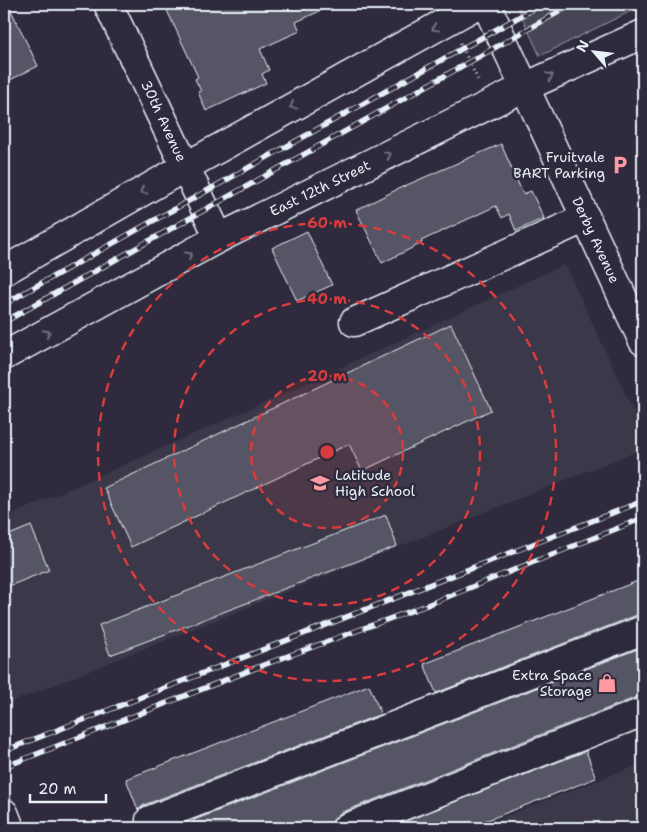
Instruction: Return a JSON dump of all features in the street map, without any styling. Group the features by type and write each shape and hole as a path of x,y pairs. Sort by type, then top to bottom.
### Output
{"main road":[{"name":"30th Avenue","path":"108,4 219,238"},
{"path":"4,271 478,4"},
{"name":"Derby Avenue","path":"486,4 643,341"},
{"name":"East 12th Street","path":"4,356 219,238 525,87 643,34"},
{"path":"354,322 586,218"},
{"path":"154,828 150,820 643,630"},
{"path":"346,828 643,712"},
{"path":"4,813 10,828"}],"path":[{"path":"459,40 480,84"}],"shaded area":[{"path":"516,4 643,4 643,5 540,56"},
{"name":"Latitude High School","path":"565,264 643,431 643,449 4,705 4,518 292,390"},
{"path":"643,763 643,828 474,828"}],"building":[{"path":"4,4 8,4 38,66 4,83"},
{"path":"164,4 335,4 296,22 300,31 260,49 269,70 262,74 266,83 206,111 198,92 201,91 195,79 198,77"},
{"path":"501,144 523,194 531,191 544,218 516,231 509,214 502,218 496,206 421,241 422,243 382,263 356,210 400,188"},
{"path":"307,231 332,285 297,301 272,248"},
{"path":"451,324 491,410 362,471 349,444 131,547 104,488"},
{"path":"386,515 397,546 110,655 99,625"},
{"path":"31,526 49,570 4,588 4,537"},
{"path":"643,579 643,615 637,615 436,693 424,664"},
{"path":"643,647 643,697 637,697 340,813 334,819 331,828 190,828 194,820"},
{"path":"369,685 381,714 144,805 138,810 126,779"},
{"path":"586,751 596,778 467,828 388,828"}],"railway":[{"path":"4,304 542,4"},
{"path":"4,322 573,4"},
{"path":"4,751 643,501"},
{"path":"4,767 266,664 427,605 643,518"}],"place":[{"name":"Fruitvale BART Parking","path":"620,165"},
{"name":"Latitude High School","path":"320,483"},
{"name":"Extra Space Storage","path":"607,683"}]}
